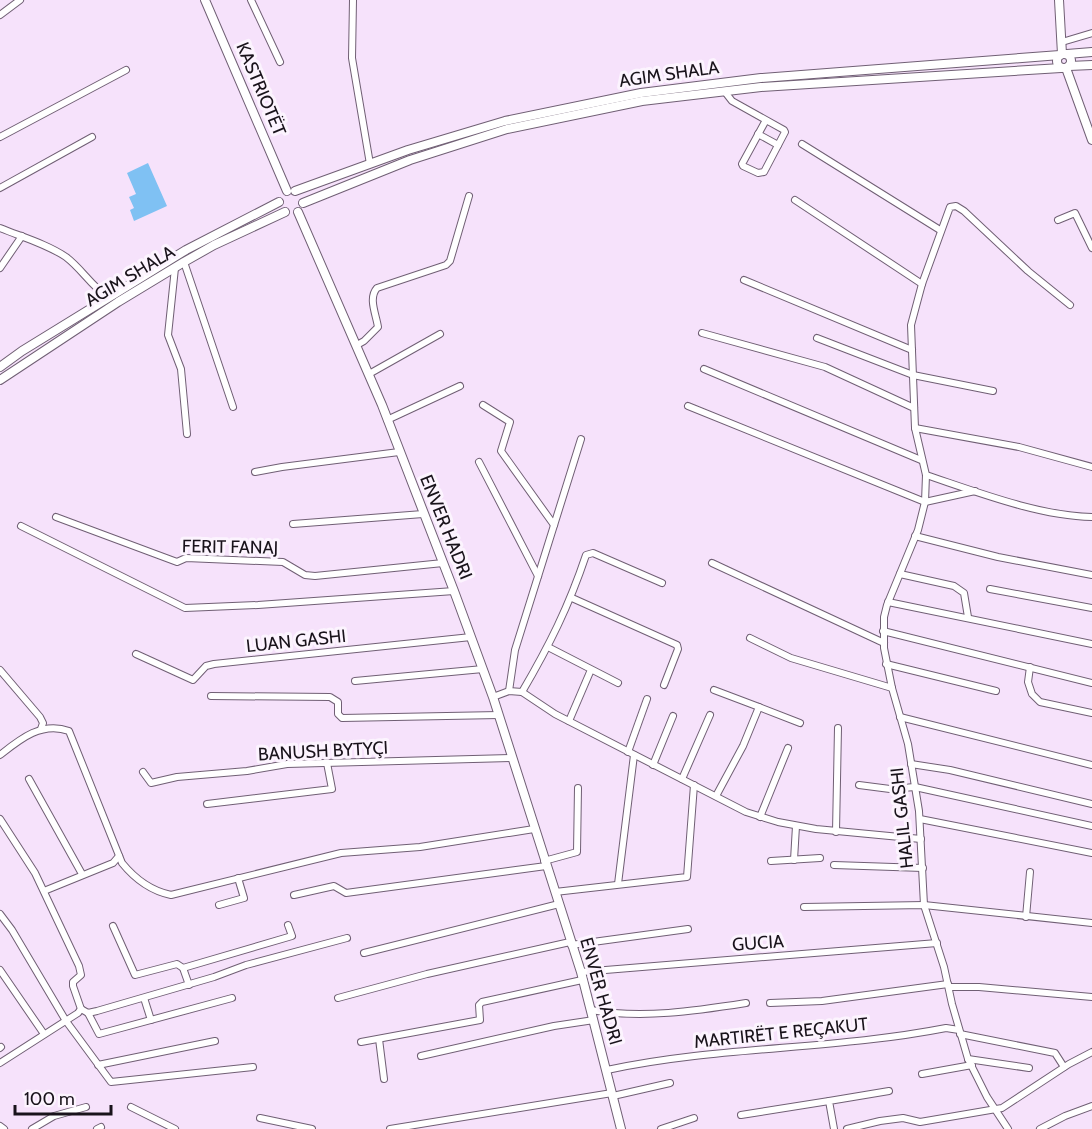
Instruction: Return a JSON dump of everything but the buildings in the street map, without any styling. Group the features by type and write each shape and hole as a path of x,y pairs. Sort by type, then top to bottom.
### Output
{"main road":[{"name":"KASTRIOTËT","path":"205,0 291,191"},
{"path":"1059,0 1063,54 1056,61 1065,67 1092,140"},
{"name":"AGIM SHALA","path":"291,191 408,150 505,121 641,93 761,78 1092,52"},
{"name":"AGIM SHALA","path":"303,203 410,160 507,129 642,101 889,78 1092,65"},
{"path":"285,212 279,202 281,196 291,191 301,195 303,203 297,212"},
{"name":"AGIM SHALA","path":"0,367 22,351 186,250 279,202"},
{"name":"AGIM SHALA","path":"0,380 81,326 214,245 285,212 289,214 297,212"},
{"name":"ENVER HADRI","path":"297,212 369,374 493,697 581,976 621,1129"}],"street":[{"path":"0,15 20,0"},
{"path":"251,0 280,62"},
{"path":"353,0 352,58 370,164"},
{"path":"1062,42 1092,33"},
{"path":"0,137 126,70"},
{"path":"725,92 732,101 766,120 785,132 762,173 743,166 743,160 766,120"},
{"path":"758,134 778,145"},
{"path":"0,188 92,137"},
{"path":"802,144 940,230"},
{"path":"357,345 378,327 372,300 373,292 377,288 446,266 450,261 469,196"},
{"path":"795,200 922,284"},
{"name":"HALIL GASHI","path":"1008,1129 987,1097 970,1062 924,905 920,819 911,764 886,664 883,631 888,602 915,536 925,502 926,475 915,428 911,325 922,284 950,207 956,206 1028,271 1070,304"},
{"path":"1058,220 1075,213 1092,248"},
{"path":"0,228 22,236 68,259 93,286 108,297"},
{"path":"0,268 22,236"},
{"path":"184,262 233,408"},
{"path":"175,268 168,335 181,369 188,434"},
{"path":"744,280 912,350"},
{"path":"702,333 825,367 914,408"},
{"path":"369,374 440,334"},
{"path":"817,338 914,375 993,391"},
{"path":"704,369 921,460"},
{"path":"387,420 460,386"},
{"path":"483,405 510,422 501,452 554,525"},
{"path":"688,406 925,502 975,491"},
{"path":"915,428 1019,447 1092,467"},
{"path":"509,691 515,650 581,439"},
{"path":"255,472 282,466 399,452"},
{"path":"479,462 538,576"},
{"path":"926,475 1050,512 1092,517"},
{"path":"293,524 423,514"},
{"name":"FERIT FANAJ","path":"56,518 177,562 186,558 283,562 305,575 315,576 443,563"},
{"path":"21,526 185,608 454,591"},
{"path":"915,536 998,557 1092,575"},
{"path":"522,692 548,647 572,598 586,555 589,553 662,583"},
{"path":"712,563 884,643"},
{"path":"900,574 954,586 964,594 968,618"},
{"path":"990,589 1092,608"},
{"path":"572,598 677,645 678,649 664,686"},
{"path":"888,602 1092,644"},
{"path":"883,631 1092,683"},
{"name":"LUAN GASHI","path":"136,654 193,680 206,666 214,664 471,638"},
{"path":"750,638 791,658 892,688"},
{"path":"548,647 618,683"},
{"path":"886,664 996,691"},
{"path":"1030,667 1028,682 1032,694 1040,702 1092,713"},
{"path":"354,681 483,669"},
{"path":"0,670 40,717 43,723 41,729"},
{"path":"569,720 590,672"},
{"path":"714,690 800,723"},
{"path":"493,697 509,691 522,692 539,705 631,754 760,817 796,826 836,832 921,839"},
{"path":"211,696 330,697 338,702 338,714 342,718 499,716"},
{"path":"618,884 631,754 647,699"},
{"path":"716,796 743,746 759,707"},
{"path":"682,779 710,715"},
{"path":"653,765 672,716"},
{"path":"900,717 1092,765"},
{"path":"836,832 838,728"},
{"path":"0,755 14,743 41,729 69,731 119,856 126,868 158,892 171,895 341,853 420,847 534,829"},
{"path":"760,817 788,748"},
{"name":"BANUSH BYTYÇI","path":"143,772 151,783 177,777 247,771 287,764 512,758"},
{"path":"207,804 332,789 327,763"},
{"path":"911,764 950,770 1092,804"},
{"path":"29,779 82,874"},
{"path":"555,892 687,877 694,785"},
{"path":"859,785 890,789 915,787 1092,826"},
{"path":"294,895 334,886 346,893 545,863 577,852 578,788"},
{"path":"0,819 44,891 81,971 79,978 73,982 81,1009 88,1013 99,1034 232,998"},
{"path":"920,819 1092,853"},
{"path":"794,860 796,826"},
{"path":"44,891 113,863 119,856"},
{"path":"771,861 820,858"},
{"path":"834,865 923,868"},
{"path":"1026,916 1030,872"},
{"path":"219,905 244,898 238,878"},
{"path":"364,953 559,904"},
{"path":"804,907 924,905 1092,923"},
{"path":"0,914 66,1021 111,1082 253,1067"},
{"path":"113,926 135,975 175,964 183,968 292,936 288,926"},
{"path":"339,998 450,969 571,943 688,929"},
{"path":"88,1013 189,985 266,959 347,938"},
{"name":"GUCIA","path":"379,1039 480,1020 479,1005 483,1002 581,976 937,944"},
{"path":"183,968 189,985"},
{"path":"0,970 44,1034"},
{"path":"770,1003 822,1001 949,985 1092,996"},
{"path":"144,998 151,1020"},
{"path":"591,1010 639,1013 678,1012 746,1003"},
{"path":"0,1063 81,1009"},
{"path":"421,1056 554,1026 594,1020"},
{"name":"MARTIRËT E REÇAKUT","path":"607,1070 705,1056 856,1041 946,1028 1055,1053 1064,1067"},
{"path":"361,1042 379,1039 384,1079"},
{"path":"98,1065 215,1041"},
{"path":"848,1129 880,1120 903,1118 920,1122 996,1109 1092,1052"},
{"path":"922,1074 970,1062 1029,1068"},
{"path":"390,1129 670,1083"},
{"path":"741,1114 889,1091"},
{"path":"829,1101 834,1129"},
{"path":"1040,1129 1092,1106"},
{"path":"32,1129 54,1116 86,1107"},
{"path":"131,1107 175,1129"},
{"path":"260,1118 312,1129"},
{"path":"661,1129 694,1118"},
{"path":"0,1126 4,1129"}],"water":[{"path":"148,163 167,206 134,221 130,210 134,208 129,197 136,194 127,173"}]}
